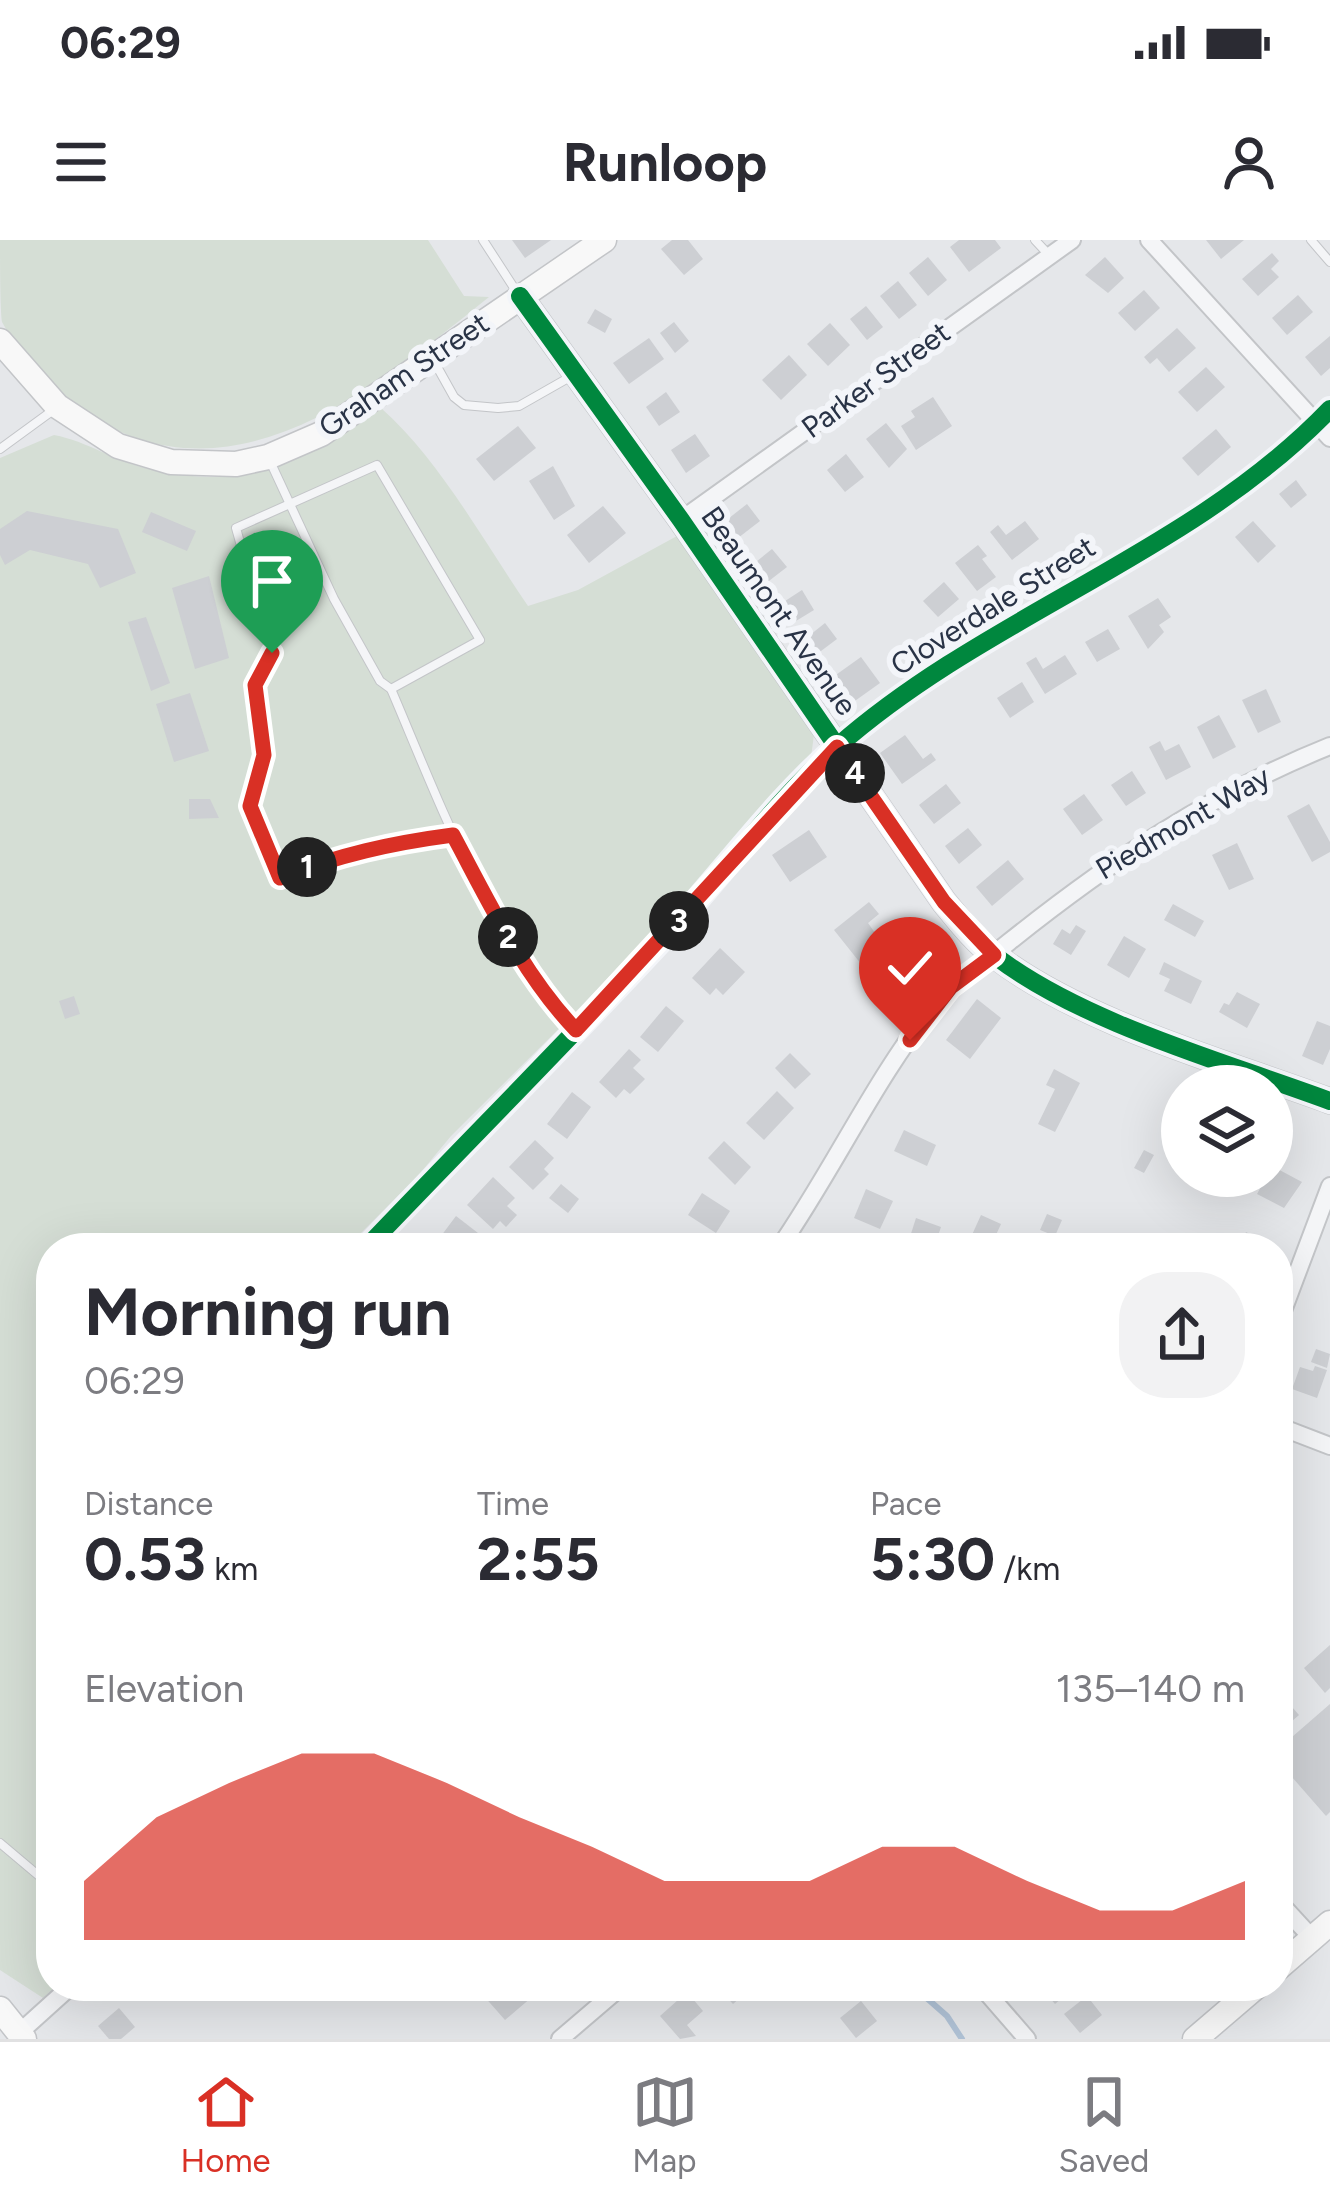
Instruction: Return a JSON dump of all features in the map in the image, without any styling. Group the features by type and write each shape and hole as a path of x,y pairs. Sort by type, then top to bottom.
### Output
{"street":[{"name":"Graham Street","path":"0,341 57,406 118,446 171,463 206,466 268,457 321,434 604,240"},
{"name":"Parker Street","path":"681,520 1072,240"},
{"path":"1149,240 1330,438"},
{"name":"Beaumont Avenue","path":"520,296 944,902 994,955 1065,997 1124,1024 1330,1101"},
{"name":"Cloverdale Street","path":"380,1233 837,747 979,644 1205,512 1330,409"},
{"name":"Piedmont Way","path":"788,1233 868,1101 937,1002 963,976 1163,828 1330,746"},
{"path":"1293,1284 1330,1186"},
{"path":"1293,1432 1330,1446"},
{"path":"1293,1911 1321,1931 1293,1955"},
{"path":"0,2009 22,2036 56,2001"},
{"path":"560,2039 604,2001"},
{"path":"994,2001 1027,2039"},
{"path":"1195,2039 1239,2001"}],"lane":[{"path":"483,240 520,296"},
{"path":"1035,240 1050,256"},
{"path":"1311,240 1330,262"},
{"path":"431,357 454,397 464,405 519,406 576,374"},
{"path":"0,449 57,406"},
{"path":"268,457 334,599 380,681 391,689 453,835 509,938 558,1012 576,1030"},
{"path":"391,689 480,640 377,465 236,528 272,653 255,685 264,755 250,806 280,878 380,844 453,835"},
{"path":"0,1843 36,1873"}],"shaded area":[{"path":"0,240 428,240 464,296 489,297 395,370 293,428 240,444 186,448 130,436 74,405 35,366 2,322"},
{"path":"381,408 441,476 528,606 578,590 677,536 815,727 811,757 619,969 361,1233 36,1233 36,1993 0,1970 0,458 54,435 149,469 216,477 273,468 326,444"}],"building":[{"path":"512,240 551,240 525,258"},
{"path":"672,240 688,240 703,259 684,275 661,249"},
{"path":"959,240 995,240 1001,248 969,272 950,247"},
{"path":"1206,240 1244,240 1221,259"},
{"path":"1272,253 1279,261 1271,269 1279,277 1258,296 1242,279"},
{"path":"928,257 947,280 928,296 909,273"},
{"path":"1105,257 1124,278 1108,293 1085,275"},
{"path":"898,281 917,305 899,319 880,296"},
{"path":"1144,290 1160,308 1135,331 1118,313"},
{"path":"1298,295 1313,312 1287,335 1272,318"},
{"path":"866,306 883,327 867,340 850,319"},
{"path":"595,309 612,319 605,333 587,323"},
{"path":"674,322 689,341 675,353 660,333"},
{"path":"830,323 850,345 828,366 807,344"},
{"path":"1177,328 1196,348 1169,372 1157,358 1150,364 1144,357"},
{"path":"1330,336 1330,368 1321,376 1305,357"},
{"path":"649,338 664,359 629,384 613,363"},
{"path":"789,355 807,375 781,400 762,380"},
{"path":"1206,367 1225,387 1197,412 1178,392"},
{"path":"666,392 680,412 659,426 646,407"},
{"path":"933,397 952,426 916,450 901,426 915,417 911,411"},
{"path":"886,423 907,449 889,468 866,439"},
{"path":"518,426 536,448 494,481 476,459"},
{"path":"1216,429 1231,447 1198,476 1182,458"},
{"path":"695,434 710,456 686,473 671,450"},
{"path":"846,454 864,477 845,492 827,470"},
{"path":"553,466 575,506 554,520 529,481"},
{"path":"1296,480 1307,495 1291,508 1279,494"},
{"path":"747,504 760,521 738,538 724,522"},
{"path":"603,506 626,533 589,563 567,535"},
{"path":"27,511 118,529 136,573 100,588 88,564 30,550 5,565 0,529"},
{"path":"151,512 196,531 187,551 142,532"},
{"path":"1025,521 1039,539 1012,560 990,532 998,525 1006,535"},
{"path":"1253,521 1276,546 1258,563 1235,537"},
{"path":"978,545 996,577 977,591 955,563"},
{"path":"772,549 787,567 765,584 751,566"},
{"path":"209,576 229,658 195,669 172,588"},
{"path":"944,582 959,599 938,617 923,601"},
{"path":"802,590 814,610 791,624 779,605"},
{"path":"1158,598 1171,617 1159,625 1164,632 1148,649 1128,616"},
{"path":"146,617 170,683 151,691 128,622"},
{"path":"825,623 837,639 817,654 805,639"},
{"path":"1108,629 1120,649 1097,662 1085,642"},
{"path":"1065,655 1077,674 1045,694 1026,663 1036,657 1043,669"},
{"path":"861,657 880,683 852,703 833,677"},
{"path":"1022,682 1034,702 1010,718 997,698"},
{"path":"1266,689 1281,722 1258,733 1242,700"},
{"path":"190,693 209,751 174,762 156,704"},
{"path":"1219,715 1236,747 1213,759 1197,727"},
{"path":"905,735 923,759 931,753 936,760 902,784 880,753"},
{"path":"1160,741 1165,751 1179,744 1191,767 1166,780 1149,747"},
{"path":"1132,771 1146,793 1126,806 1111,785"},
{"path":"946,784 961,803 934,824 919,805"},
{"path":"1084,794 1103,820 1082,835 1063,809"},
{"path":"189,799 210,799 219,818 189,819"},
{"path":"1309,804 1330,842 1330,852 1312,862 1287,816"},
{"path":"968,828 982,845 959,864 945,846"},
{"path":"809,830 827,857 790,882 772,855"},
{"path":"1237,843 1254,879 1229,890 1212,855"},
{"path":"1008,860 1024,879 992,906 976,887"},
{"path":"869,902 879,914 868,923 899,967 877,984 834,930"},
{"path":"1173,904 1204,921 1195,937 1164,920"},
{"path":"1076,925 1086,931 1071,955 1053,944 1062,929 1070,934"},
{"path":"1124,936 1146,949 1129,978 1107,965"},
{"path":"720,948 745,972 723,995 716,988 710,995 692,978"},
{"path":"1164,962 1202,981 1191,1004 1164,991 1170,979 1159,974"},
{"path":"1237,992 1260,1004 1247,1028 1219,1012"},
{"path":"74,996 80,1014 65,1019 59,1001"},
{"path":"977,999 1001,1018 970,1059 946,1040"},
{"path":"666,1006 684,1021 658,1052 640,1037"},
{"path":"1317,1021 1330,1026 1330,1049 1323,1065 1302,1056"},
{"path":"629,1049 641,1060 633,1068 645,1079 630,1094 624,1089 616,1098 599,1082"},
{"path":"790,1053 811,1074 795,1089 775,1068"},
{"path":"1054,1069 1080,1083 1055,1132 1038,1124 1055,1089 1046,1085"},
{"path":"777,1091 794,1108 764,1140 746,1123"},
{"path":"572,1092 591,1107 567,1139 547,1124"},
{"path":"904,1130 936,1145 927,1166 894,1151"},
{"path":"535,1140 554,1158 544,1169 549,1174 533,1190 509,1167"},
{"path":"724,1141 751,1167 735,1185 708,1158"},
{"path":"1144,1150 1154,1155 1144,1173 1134,1168"},
{"path":"493,1177 515,1198 507,1206 517,1215 506,1227 500,1221 493,1229 467,1205"},
{"path":"561,1184 579,1199 568,1213 549,1198"},
{"path":"866,1189 893,1201 880,1229 854,1218"},
{"path":"702,1193 730,1211 716,1233 688,1215"},
{"path":"1263,1197 1292,1197 1284,1208"},
{"path":"1047,1214 1062,1220 1056,1233 1040,1230"},
{"path":"981,1215 1001,1224 997,1233 973,1233"},
{"path":"456,1216 478,1233 443,1233"},
{"path":"916,1218 941,1227 939,1233 911,1233"},
{"path":"1316,1349 1330,1354 1327,1368 1311,1362"},
{"path":"1315,1366 1327,1370 1317,1398 1293,1389 1300,1367 1313,1371"},
{"path":"1330,1645 1330,1688 1325,1693 1304,1668"},
{"path":"1330,1704 1330,1812 1326,1816 1293,1778 1293,1736"},
{"path":"488,2001 527,2001 505,2020"},
{"path":"677,2001 695,2001 703,2011 687,2025 696,2036 680,2039 660,2016"},
{"path":"861,2001 877,2021 856,2038 840,2018"},
{"path":"1081,2001 1091,2001 1102,2015 1080,2033 1064,2014"},
{"path":"119,2008 135,2027 121,2039 109,2039 98,2026"}],"waterway":[{"path":"930,2001 962,2039"}],"cycle path":[{"path":"520,296 944,902 980,943 1029,979 1111,1021 1330,1101"},
{"path":"380,1233 630,974 771,813 838,746 959,658 1216,504 1275,460 1330,409"}],"route":[{"path":"272,653 255,685 264,755 250,806 280,878 380,844 453,835 509,938 558,1012 576,1030 837,747 944,902 994,955 951,987 910,1040"}]}
